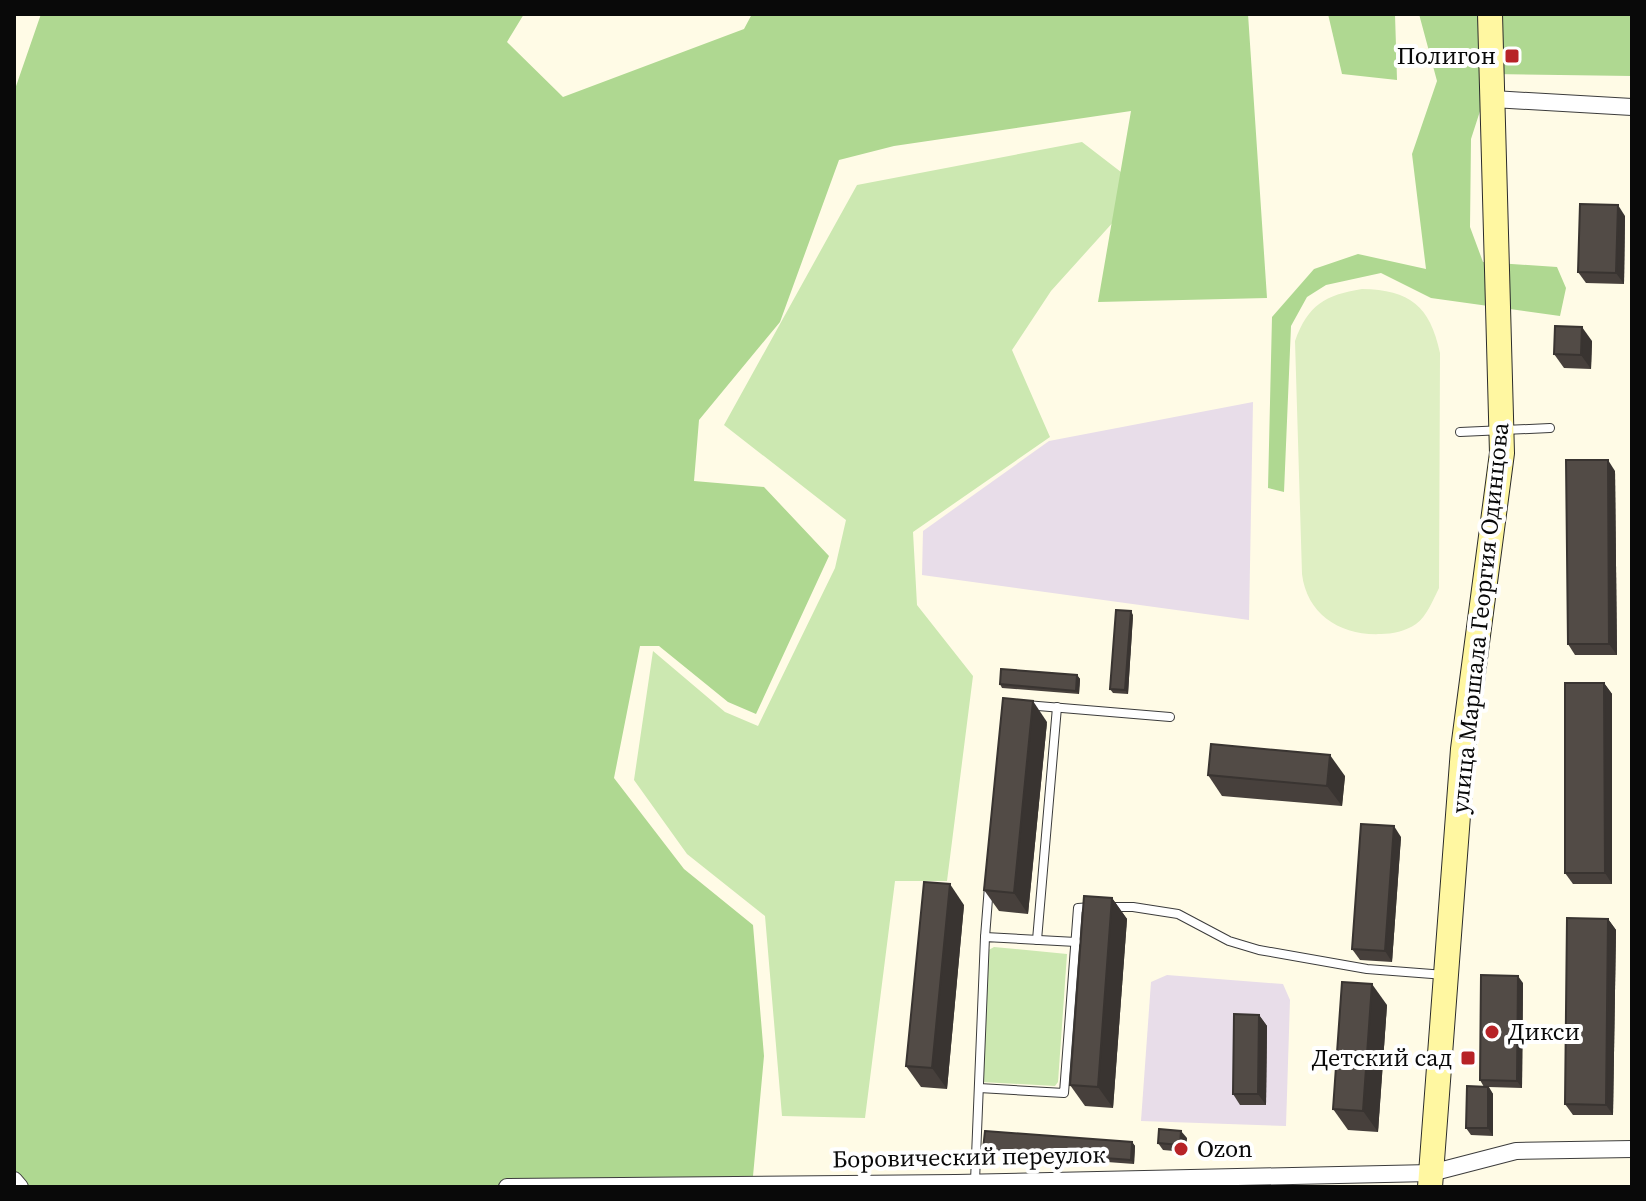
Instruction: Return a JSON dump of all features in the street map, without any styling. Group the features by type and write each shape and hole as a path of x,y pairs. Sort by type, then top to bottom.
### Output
{"street":[{"name":"улица Маршала Георгия Одинцова","path":"1431,1180 1463,749 1502,453 1490,14"},
{"path":"1493,99 1632,107"},
{"name":"Боровический переулок","path":"507,1187 926,1185 975,1181 1431,1180 1516,1151 1632,1149"},
{"path":"14,1180 20,1187"}],"lane":[{"path":"1460,432 1550,428"},
{"path":"1017,704 1170,717"},
{"path":"1037,940 1057,707"},
{"path":"975,1181 990,875"},
{"path":"979,1088 1064,1093 1078,908 1133,907 1178,914 1229,941 1259,950 1367,969 1446,975"},
{"path":"985,937 1076,942"}],"shaded area":[{"path":"1253,402 1249,620 922,575 923,531 1049,441"},
{"path":"1167,975 1283,984 1290,1000 1286,1126 1141,1121 1151,982"}],"green space":[{"path":"41,14 524,14 507,42 563,97 744,29 752,14 1248,14 1267,298 1098,302 1131,111 894,146 839,160 780,322 699,420 694,481 764,487 829,556 756,714 728,702 659,646 640,646 614,778 684,869 753,925 764,1056 752,1187 14,1187 14,92"},
{"path":"1328,14 1395,14 1397,80 1342,74"},
{"path":"1419,14 1630,14 1632,76 1492,74 1471,139 1470,227 1483,262 1557,267 1566,288 1560,316 1431,298 1381,273 1326,285 1307,297 1291,326 1284,492 1268,488 1272,317 1314,269 1358,254 1426,269 1412,154 1437,81"},
{"path":"1082,142 1143,189 1051,291 1012,350 1050,437 913,532 917,605 973,676 947,881 895,881 865,1118 782,1116 765,916 687,854 634,780 653,651 725,712 758,726 835,568 846,520 724,425 857,185"},
{"path":"1362,289 1393,293 1415,304 1430,323 1440,353 1439,588 1420,621 1403,630 1385,634 1352,631 1328,620 1311,601 1302,574 1295,341 1312,310 1328,299"},
{"path":"994,947 1067,954 1058,1082 1055,1086 982,1082 987,951"}],"building":[{"path":"1580,204 1618,205 1616,273 1578,272"},
{"path":"1555,326 1582,327 1581,355 1554,354"},
{"path":"1566,460 1608,460 1609,644 1568,644"},
{"path":"1116,610 1131,611 1125,690 1110,689"},
{"path":"1001,669 1077,675 1076,691 1000,684"},
{"path":"1565,683 1604,683 1605,873 1565,873"},
{"path":"1003,698 1033,701 1014,893 984,890"},
{"path":"1211,744 1330,755 1327,786 1208,775"},
{"path":"1361,824 1394,826 1385,951 1352,949"},
{"path":"924,882 950,884 932,1068 906,1066"},
{"path":"1084,896 1112,898 1098,1087 1070,1085"},
{"path":"1567,918 1608,919 1606,1105 1565,1104"},
{"path":"1481,975 1518,976 1517,1081 1480,1080"},
{"path":"1342,982 1372,984 1363,1111 1333,1109"},
{"path":"1234,1014 1259,1015 1258,1094 1233,1094"},
{"path":"1467,1086 1488,1087 1488,1128 1466,1128"},
{"path":"1159,1129 1181,1131 1180,1145 1158,1143"},
{"path":"985,1131 1132,1142 1131,1160 983,1149"}],"place":[{"name":"Полигон","path":"1512,56"},
{"name":"Дикси","path":"1492,1032"},
{"name":"Детский сад","path":"1468,1058"},
{"name":"Ozon","path":"1181,1149"}]}
